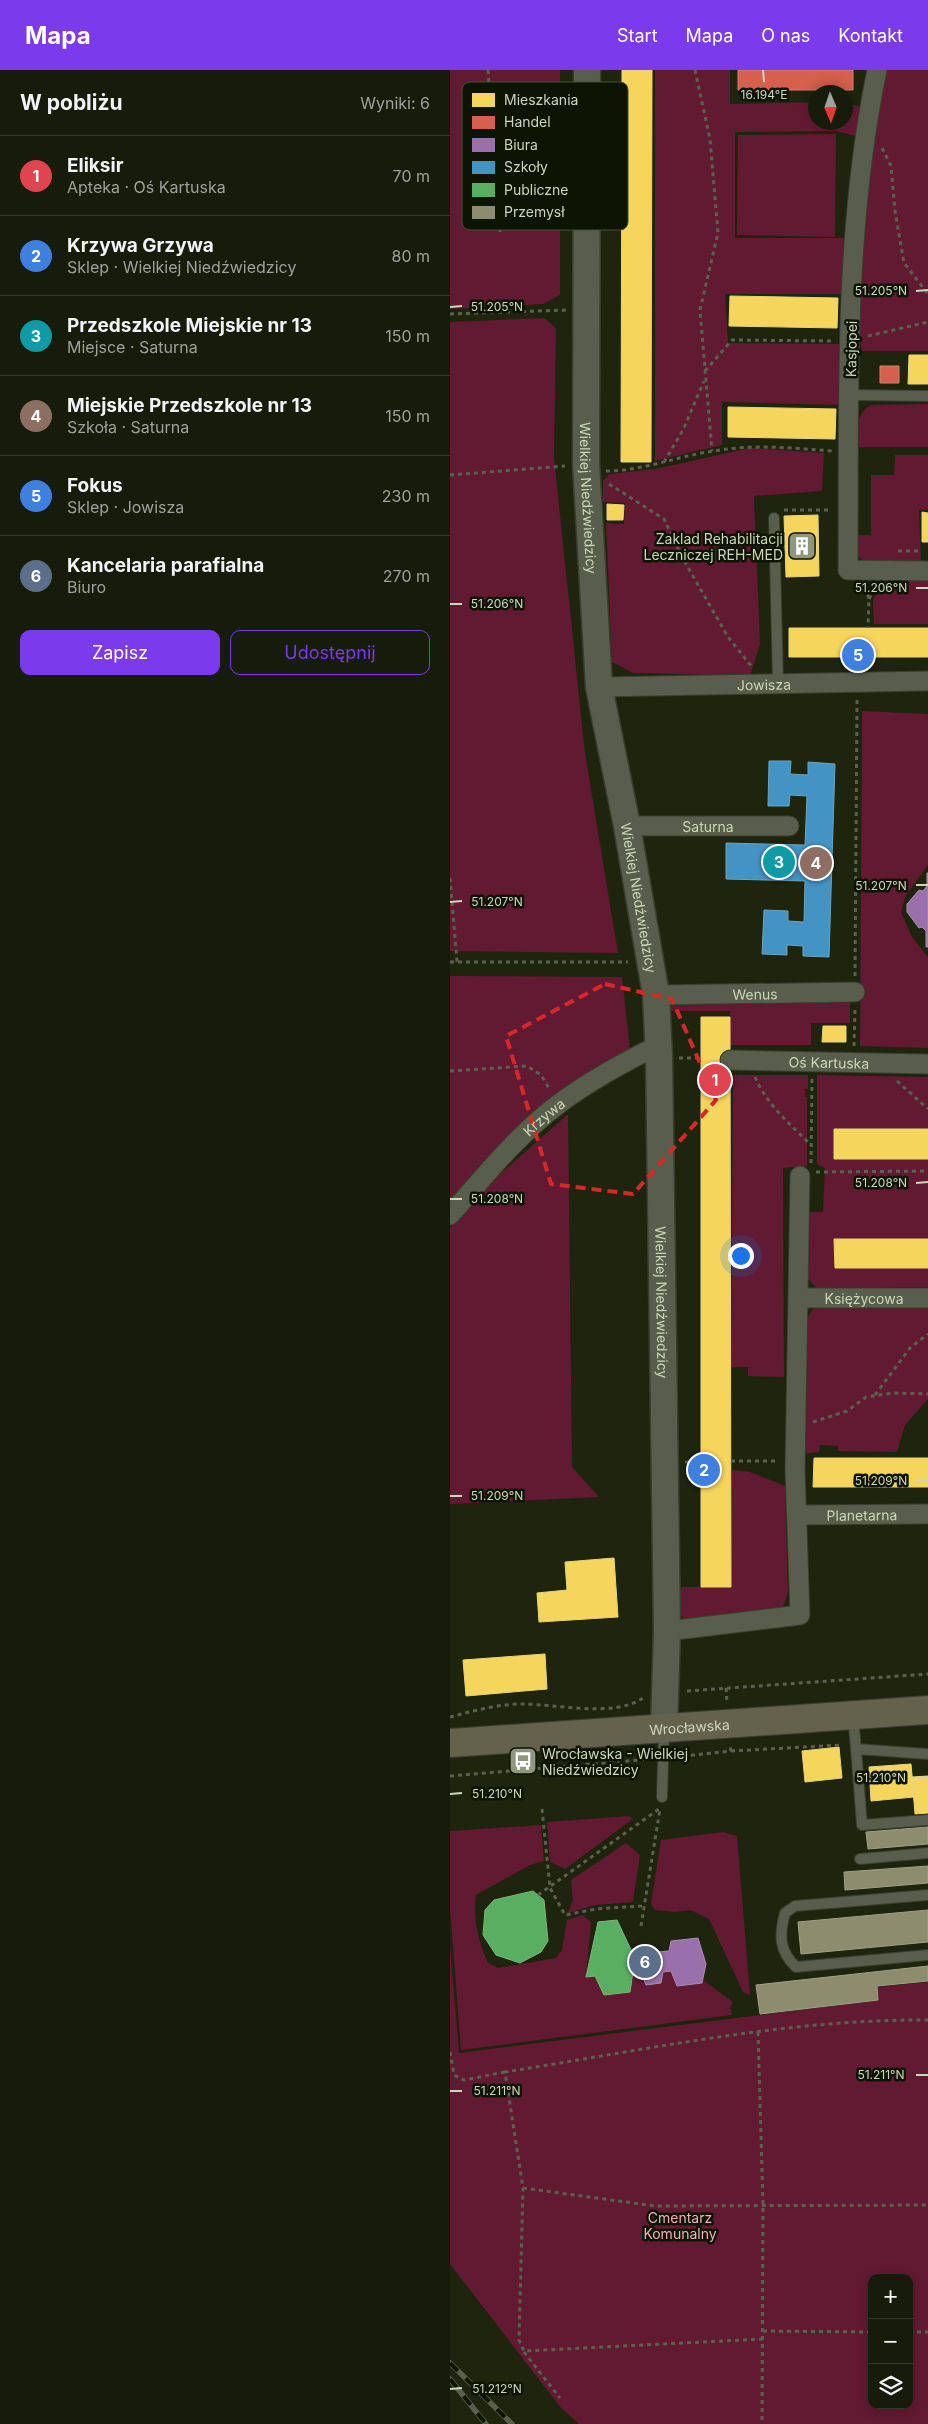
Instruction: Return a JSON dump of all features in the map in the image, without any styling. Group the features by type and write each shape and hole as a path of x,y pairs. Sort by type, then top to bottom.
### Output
{"main road":[{"name":"Wrocławska","path":"450,1744 928,1710"}],"street":[{"name":"Kasjopei","path":"854,570 849,509 850,341 858,183 877,70"},
{"name":"Wielkiej Niedźwiedzicy","path":"586,230 585,309 595,471 599,687 627,826 656,995 659,1045 667,1631 664,1728"},
{"path":"854,570 928,571"},
{"name":"Jowisza","path":"599,687 928,681"},
{"name":"Saturna","path":"627,826 789,826"},
{"name":"Wenus","path":"656,995 855,992"},
{"name":"Krzywa","path":"450,1215 513,1144 559,1104 608,1071 659,1045"},
{"name":"Oś Kartuska","path":"739,1060 928,1064"},
{"path":"667,1631 800,1615 795,1461 800,1176"},
{"name":"Księżycowa","path":"799,1298 928,1298"},
{"name":"Planetarna","path":"797,1515 928,1514"}],"lane":[{"path":"850,395 928,396"},
{"path":"771,684 774,518"},
{"path":"853,1715 862,1825 928,1820"},
{"path":"662,1797 664,1728"},
{"path":"855,1747 928,1754"},
{"path":"860,1859 928,1853"},
{"path":"928,1895 795,1906 785,1913 781,1929 782,1947 787,1958 796,1967 928,1955"}],"path":[{"path":"696,70 710,139 718,233 700,310 712,451"},
{"path":"868,118 891,166 895,211 904,263 928,294"},
{"path":"450,314 585,309"},
{"path":"705,371 732,340 850,341 928,322"},
{"path":"664,462 684,430 705,378"},
{"path":"450,475 629,471 712,451 748,446 849,452"},
{"path":"595,471 664,519 682,557 728,637 771,684"},
{"path":"774,518 774,510 849,509"},
{"path":"854,570 869,599 868,628"},
{"path":"854,1062 856,704 861,682"},
{"path":"450,878 457,962"},
{"path":"450,962 649,962"},
{"path":"739,1060 761,1092 811,1145"},
{"path":"812,1061 811,1172 928,1171"},
{"path":"877,1063 928,1109"},
{"path":"450,1070 527,1066 541,1075 559,1104"},
{"path":"874,1396 910,1348 928,1334"},
{"path":"796,1427 847,1411 866,1397 893,1393 928,1394"},
{"path":"731,1461 795,1461"},
{"path":"730,1751 855,1747"},
{"path":"641,1926 662,1797"},
{"path":"542,1808 550,1888 565,1915 596,1909 644,1906"},
{"path":"538,1895 660,1808"},
{"path":"450,2052 454,2075 464,2080 758,2032 892,2020 928,2020"},
{"path":"758,2032 763,2205 762,2424"},
{"path":"505,2072 523,2188 519,2340 524,2351 560,2398"},
{"path":"523,2188 655,2206 928,2205"},
{"path":"763,2332 868,2332"},
{"path":"913,2332 928,2332"},
{"path":"524,2351 763,2340"}],"highlighted area":[{"path":"605,984 672,999 716,1100 633,1194 551,1184 506,1036"}],"green space":[{"path":"450,70 560,70 560,82 462,82 462,230 560,230 560,295 543,304 450,309"},
{"path":"655,70 730,70 730,104 808,102 808,130 853,130 853,105 862,107 859,137 836,131 735,132 735,238 845,238 842,294 725,294 728,343 843,344 841,405 722,402 722,445 655,461"},
{"path":"883,70 928,70 928,351 862,351 859,334 862,227"},
{"path":"836,134 835,237 737,235 738,135"},
{"path":"544,318 556,328 554,458 585,753 618,953 450,951 450,322"},
{"path":"928,404 928,447 859,447 858,429 860,418 862,413 871,405"},
{"path":"750,448 824,453 822,491 754,496 760,644 750,676 633,673 612,662 606,523 624,524 625,503 603,502 603,481 609,474 655,469"},
{"path":"895,455 928,455 928,510 919,510 921,564 864,561 857,555 855,535 871,535 871,475 894,475"},
{"path":"884,578 928,578 928,624 874,624 873,600"},
{"path":"862,711 928,714 928,865 906,895 901,912 912,937 928,957 928,1048 860,1046"},
{"path":"450,976 622,977 630,1049 543,1110 450,1208"},
{"path":"669,997 850,997 850,1023 811,1023 811,1045 730,1045 730,1011 669,1011"},
{"path":"733,1075 808,1075 808,1089 805,1089 805,1097 807,1097 807,1166 783,1168 784,1377 748,1376 748,1367 731,1367"},
{"path":"817,1075 928,1077 928,1287 816,1288 805,1275 808,1212 823,1212 825,1168 817,1164"},
{"path":"568,1114 572,1467 599,1497 450,1504 450,1227 481,1191"},
{"path":"827,1305 928,1305 928,1399 905,1425 897,1452 838,1451 838,1446 820,1445 819,1452 804,1454 806,1321 812,1310"},
{"path":"732,1470 750,1472 785,1486 788,1591 785,1603 778,1612 685,1620 681,1615 681,1587 731,1587"},
{"path":"629,1816 633,1819 565,1869 550,1862 547,1822"},
{"path":"541,1825 544,1861 530,1865 476,1895 475,1913 477,1930 488,1963 498,1968 556,1958 562,1950 567,1920 583,1915 591,1922 586,1977 595,1977 604,1995 630,1992 634,1972 640,1972 646,1985 661,1983 663,1972 671,1971 677,1986 702,1983 703,1980 733,2002 730,2007 732,2015 461,2050 450,1909 450,1831"},
{"path":"723,1832 737,1836 750,1995 743,1992 709,1919 690,1910 675,1912 655,1910 651,1904 661,1840"},
{"path":"626,1843 640,1855 633,1902 596,1905 568,1913 573,1900 571,1880"},
{"name":"Cmentarz Komunalny","path":"450,1945 459,2053 878,2000 878,1987 928,1982 928,2424 579,2424 561,2408 450,2264"}],"building: Mieszkania":[{"path":"622,70 652,70 651,462 621,462 622,230 628,230 628,82 622,82"},
{"path":"730,296 838,298 837,328 729,326"},
{"path":"909,355 928,355 928,384 908,384"},
{"path":"728,407 836,409 835,439 728,437"},
{"path":"607,504 624,505 623,520 607,520"},
{"path":"922,512 928,513 928,542 922,542"},
{"name":"Zaklad Rehabilitacji Leczniczej REH-MED","path":"818,515 819,576 786,577 784,516"},
{"path":"789,628 928,628 928,657 789,657"},
{"path":"701,1017 730,1017 731,1587 701,1587"},
{"path":"823,1026 846,1026 846,1042 822,1042"},
{"path":"834,1129 928,1129 928,1159 834,1159"},
{"path":"834,1239 928,1239 928,1268 835,1268"},
{"path":"814,1458 928,1458 928,1487 813,1487"},
{"path":"614,1558 618,1617 539,1622 537,1593 567,1590 565,1562"},
{"path":"545,1654 547,1689 466,1696 463,1660"},
{"path":"839,1747 842,1778 805,1782 802,1751"},
{"path":"911,1764 914,1797 871,1801 869,1767"},
{"path":"928,1776 928,1813 915,1814 912,1777"}],"building: Handel":[{"path":"738,70 853,70 853,85 808,85 808,90 738,90"},
{"path":"880,366 899,366 899,383 880,383"}],"building: Biura":[{"path":"927,873 928,947 926,947 926,931 922,927 919,928 907,912 907,904 919,890 923,891 927,886"},
{"path":"698,1938 706,1964 702,1983 677,1986 671,1971 663,1972 661,1983 646,1985 633,1954 669,1951 671,1941"}],"building: Szkoły":[{"path":"769,761 791,761 790,774 808,775 808,762 835,764 829,957 803,956 803,946 787,945 787,955 762,954 764,910 788,911 788,921 804,922 805,881 726,879 726,843 805,845 807,796 790,795 789,806 768,806"}],"building: Publiczne":[{"path":"533,1891 544,1900 548,1941 541,1952 520,1963 496,1955 483,1935 485,1910 494,1900"},
{"path":"617,1920 641,1971 633,1972 630,1992 604,1995 595,1976 586,1977 598,1922"}],"building: Przemysł":[{"path":"928,1827 928,1844 868,1849 866,1832"},
{"path":"928,1866 928,1883 845,1890 844,1872"},
{"path":"928,1910 928,1942 801,1954 798,1922"},
{"path":"928,1966 928,1981 877,1986 878,2000 760,2014 756,1985"}],"railway":[{"path":"450,2363 512,2424"},
{"path":"450,2379 486,2424"}],"place":[{"name":"Zaklad Rehabilitacji Leczniczej REH-MED","path":"802,546"},
{"name":"Fokus","path":"858,655"},
{"name":"Przedszkole Miejskie nr 13","path":"779,862"},
{"name":"Miejskie Przedszkole nr 13","path":"816,863"},
{"name":"Eliksir","path":"715,1080"},
{"name":"Krzywa Grzywa","path":"704,1470"},
{"name":"Wrocławska - Wielkiej Niedźwiedzicy","path":"523,1761"},
{"name":"Kancelaria parafialna","path":"645,1962"}]}
